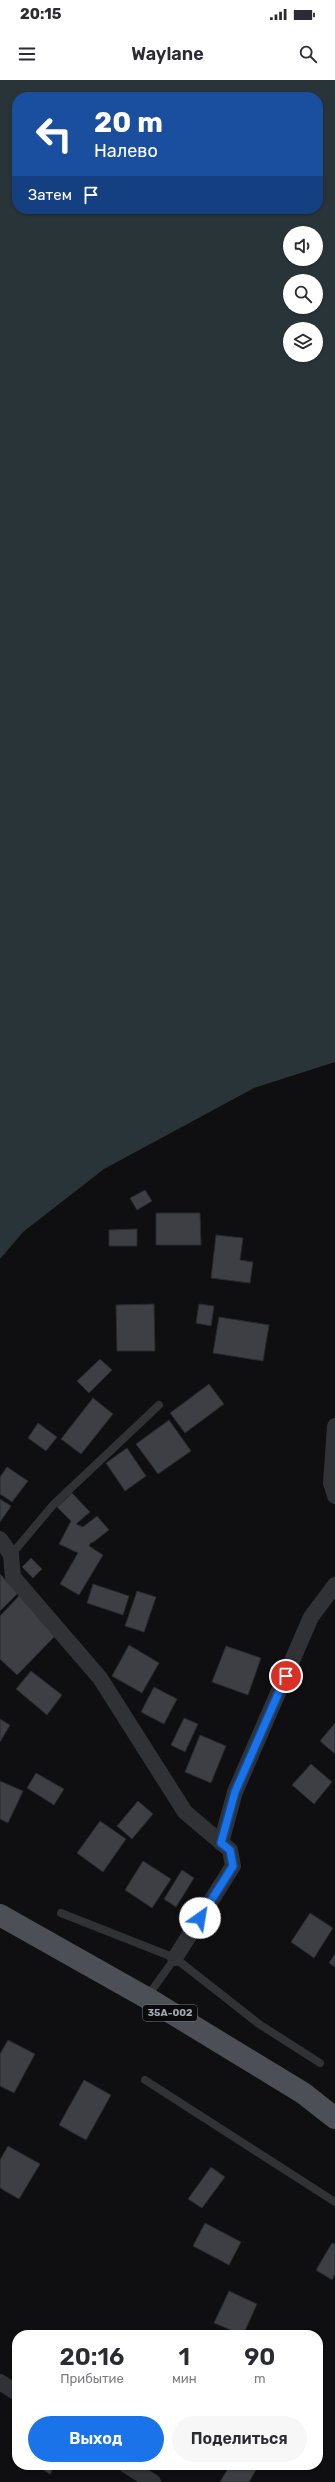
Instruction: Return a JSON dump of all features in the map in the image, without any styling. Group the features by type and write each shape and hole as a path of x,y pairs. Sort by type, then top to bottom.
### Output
{"main road":[{"name":"35А-002","path":"0,1915 146,1998 303,2093 335,2118"}],"street":[{"path":"335,1426 331,1483 335,1496"},
{"path":"0,1539 11,1555 13,1577 100,1678 185,1812 230,1850 233,1866 175,1958"},
{"path":"221,1843 235,1792 311,1618 335,1585"},
{"path":"0,2382 12,2390"},
{"path":"134,2470 153,2482"}],"lane":[{"path":"11,1555 53,1505 159,1406"},
{"path":"61,1913 175,1958 259,2024 320,2063"},
{"path":"146,1998 175,1958"},
{"path":"145,2080 335,2202"}],"shaded area":[{"path":"0,80 335,80 335,1062 254,1088 104,1169 23,1232 0,1259"}],"building":[{"path":"145,1190 152,1201 137,1210 130,1198"},
{"path":"156,1213 200,1213 201,1245 156,1245"},
{"path":"137,1229 137,1246 109,1246 109,1230"},
{"path":"216,1235 243,1238 240,1260 253,1262 250,1283 211,1278"},
{"path":"154,1304 155,1351 117,1351 116,1305"},
{"path":"199,1304 214,1306 211,1326 196,1323"},
{"path":"219,1317 269,1325 263,1361 213,1353"},
{"path":"100,1359 112,1370 89,1393 77,1381"},
{"path":"209,1384 224,1404 185,1433 170,1413"},
{"path":"93,1398 113,1414 81,1454 61,1439"},
{"path":"169,1420 191,1451 158,1474 136,1444"},
{"path":"38,1423 57,1437 46,1451 28,1438"},
{"path":"127,1448 146,1476 125,1491 106,1463"},
{"path":"7,1467 28,1481 12,1502 0,1494 0,1477"},
{"path":"72,1493 90,1512 76,1524 83,1527 97,1516 109,1530 92,1543 91,1542 89,1546 103,1555 79,1595 60,1584 78,1553 59,1544 71,1521 57,1507"},
{"path":"0,1499 11,1506 0,1522"},
{"path":"31,1558 42,1569 33,1578 22,1567"},
{"path":"0,1574 18,1593 0,1611"},
{"path":"93,1584 129,1596 123,1615 87,1603"},
{"path":"137,1591 156,1597 144,1632 125,1626"},
{"path":"19,1596 58,1633 17,1675 0,1659 0,1616"},
{"path":"129,1645 159,1663 142,1693 112,1676"},
{"path":"226,1646 261,1658 248,1695 212,1682"},
{"path":"31,1671 62,1695 47,1715 16,1689"},
{"path":"154,1687 177,1699 164,1724 141,1712"},
{"path":"184,1718 198,1724 185,1752 171,1745"},
{"path":"0,1719 10,1725 0,1742"},
{"path":"335,1723 335,1754 320,1741"},
{"path":"200,1735 226,1746 211,1783 185,1772"},
{"path":"311,1764 332,1782 314,1804 292,1785"},
{"path":"36,1773 64,1789 54,1805 27,1788"},
{"path":"0,1781 23,1791 8,1823 0,1819"},
{"path":"138,1801 153,1814 132,1839 117,1826"},
{"path":"100,1821 126,1839 103,1872 77,1853"},
{"path":"143,1861 171,1879 152,1908 125,1890"},
{"path":"182,1870 194,1878 176,1907 164,1899"},
{"path":"310,1913 333,1928 314,1958 291,1942"},
{"path":"335,1954 335,1967 329,1963"},
{"path":"8,2040 35,2054 14,2093 0,2086 0,2054"},
{"path":"84,2080 111,2095 86,2140 59,2125"},
{"path":"8,2146 40,2164 19,2199 0,2188 0,2160"},
{"path":"211,2167 225,2177 202,2208 188,2199"},
{"path":"205,2223 241,2242 229,2265 193,2246"},
{"path":"332,2243 335,2244 335,2274 332,2280 316,2270"},
{"path":"229,2291 257,2304 245,2330 231,2330 214,2323"},
{"path":"43,2470 52,2470 50,2474"},
{"path":"227,2470 256,2470 249,2482 220,2482"}],"route":[{"path":"200,1918 233,1866 230,1850 221,1843 235,1792 286,1676"}]}
